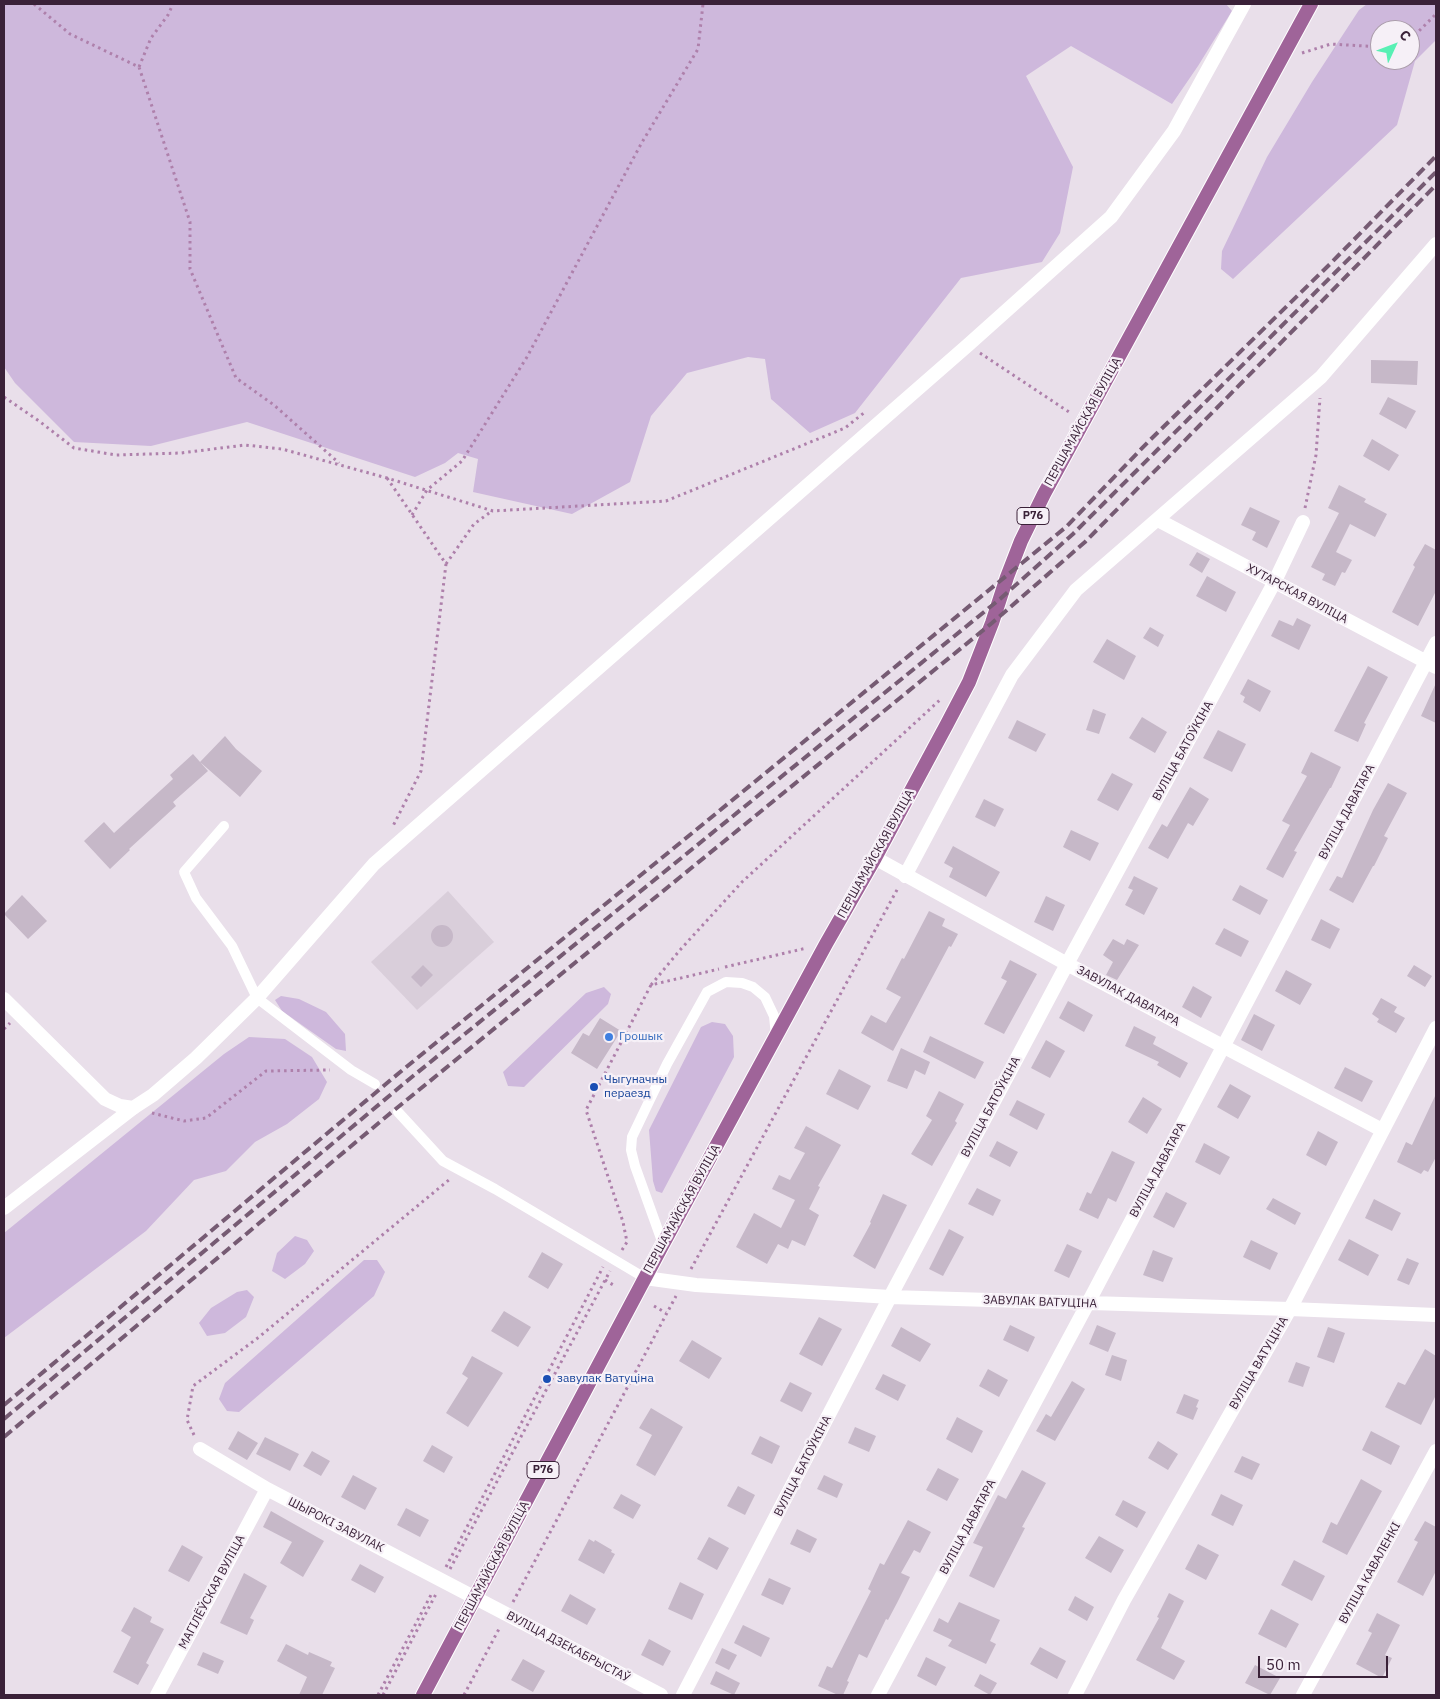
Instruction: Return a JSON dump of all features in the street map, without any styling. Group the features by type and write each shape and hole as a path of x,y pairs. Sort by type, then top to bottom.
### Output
{"main road":[{"name":"ПЕРШАМАЙСКАЯ ВУЛІЦА","path":"423,1695 663,1244 826,944 875,858 969,682 1021,541 1044,494 1311,4"}],"street":[{"path":"4,1208 152,1095 196,1058 257,998 374,864 968,345 1111,217 1174,131 1244,4"},
{"path":"905,876 1012,675 1076,590 1321,377 1436,244"},
{"name":"ХУТАРСКАЯ ВУЛІЦА","path":"1158,520 1431,665"},
{"name":"ВУЛІЦА БАТОЎКІНА","path":"683,1695 890,1298 1067,964 1274,582 1303,522"},
{"name":"ВУЛІЦА ДАВАТАРА","path":"878,1695 1223,1046 1431,665 1436,643"},
{"name":"ЗАВУЛАК ДАВАТАРА","path":"875,858 1067,964 1382,1130"},
{"path":"4,999 105,1098 120,1106 133,1108"},
{"name":"ВУЛІЦА ВАТУЦІНА","path":"1075,1695 1124,1600 1290,1309 1436,1028"},
{"name":"ЗАВУЛАК ВАТУЦІНА","path":"645,1278 683,1284 890,1298 1436,1315"},
{"name":"ШЫРОКІ ЗАВУЛАК","path":"200,1448 267,1489 475,1597"},
{"name":"ВУЛІЦА КАВАЛЕНКІ","path":"1303,1695 1436,1451"},
{"name":"МАГІЛЁЎСКАЯ ВУЛІЦА","path":"157,1695 267,1489"},
{"name":"ВУЛІЦА ДЗЕКАБРЫСТАЎ","path":"475,1597 661,1695"}],"lane":[{"path":"224,826 184,872 196,898 232,946 257,998 351,1070 374,1084"},
{"path":"663,1244 631,1150 632,1137 667,1064 707,992 726,982 742,983 753,987 765,997 774,1016 776,1037"},
{"path":"398,1112 443,1161 645,1278"}],"path":[{"path":"34,4 70,34 139,67"},
{"path":"172,4 168,15 151,38 139,67 190,222 190,269 236,378 274,405 339,464"},
{"path":"412,515 427,490 462,461 527,358 641,144 698,48 703,4"},
{"path":"1420,30 1436,14"},
{"path":"1299,54 1331,44 1370,46"},
{"path":"968,345 1084,421"},
{"path":"1303,522 1316,455 1321,377"},
{"path":"4,397 74,448 116,455 181,452 245,445 282,449 387,478 493,511 666,501 845,428 867,410"},
{"path":"387,478 446,564"},
{"path":"391,830 421,771 446,564 474,524 493,511"},
{"path":"383,1695 613,1258 627,1242 624,1222 586,1110 598,1083 651,985 742,882 948,693"},
{"path":"464,1695 666,1313 905,876"},
{"path":"651,985 826,944"},
{"path":"133,1108 184,1122 206,1118 266,1071 351,1070"},
{"path":"200,1448 187,1420 193,1386 259,1337 460,1171"},
{"path":"378,1695 605,1280 613,1258"},
{"path":"605,1280 614,1286"},
{"path":"654,1306 666,1313"}],"shaded area":[{"path":"4,4 1226,4 1232,11 1172,104 1071,46 1026,76 1073,167 1060,233 1042,262 961,278 855,413 810,433 771,399 765,359 748,357 687,373 651,416 630,482 572,514 473,492 478,459 458,453 445,463 415,477 247,422 151,446 74,442 15,383 4,367"},
{"path":"1367,4 1436,4 1436,40 1420,56 1420,20 1370,20 1370,70 1412,70 1397,125 1233,279 1221,269 1222,251 1267,157 1312,82 1359,10"},
{"path":"448,891 494,942 417,1010 371,962"},
{"path":"604,987 611,994 608,1004 524,1087 508,1086 503,1072 586,993"},
{"path":"281,996 299,999 326,1012 345,1034 346,1051 336,1049 282,1011 275,1000"},
{"path":"712,1022 725,1024 733,1036 734,1057 662,1193 656,1191 653,1181 649,1130 701,1027"},
{"path":"249,1037 285,1039 312,1057 327,1082 319,1099 287,1124 255,1142 226,1171 194,1180 146,1231 4,1338 4,1233 224,1054"},
{"path":"295,1236 307,1240 314,1251 305,1264 285,1279 272,1271 277,1253"},
{"path":"364,1260 377,1260 385,1272 374,1296 239,1412 227,1411 219,1399 225,1383"},
{"path":"247,1290 254,1297 246,1317 225,1333 207,1336 199,1323 211,1308 237,1292"}],"building":[{"path":"1371,360 1418,361 1417,385 1371,383"},
{"path":"1388,397 1416,411 1406,429 1379,414"},
{"path":"1372,439 1399,455 1389,471 1363,456"},
{"path":"1339,485 1366,499 1364,502 1387,514 1375,537 1350,524 1336,552 1352,560 1345,573 1342,572 1335,586 1322,580 1325,574 1311,567 1339,513 1328,508"},
{"path":"1250,507 1280,521 1267,548 1252,540 1256,532 1241,525"},
{"path":"1425,544 1436,550 1436,591 1418,626 1392,612 1415,567 1413,565"},
{"path":"1197,552 1210,559 1202,573 1189,565"},
{"path":"1207,576 1236,592 1226,612 1196,596"},
{"path":"1297,618 1311,625 1299,650 1271,636 1279,620 1293,626"},
{"path":"1150,627 1164,635 1158,647 1143,638"},
{"path":"1107,639 1136,656 1124,680 1093,662"},
{"path":"1368,666 1388,677 1364,723 1366,724 1358,742 1334,731"},
{"path":"1248,679 1271,691 1260,712 1243,702 1245,697 1240,694"},
{"path":"1436,683 1436,723 1421,716"},
{"path":"1093,709 1106,714 1099,734 1086,730"},
{"path":"1142,717 1167,732 1155,753 1129,738"},
{"path":"1017,720 1046,734 1036,752 1008,738"},
{"path":"1218,730 1246,744 1232,772 1203,758"},
{"path":"225,736 236,749 262,771 240,797 200,762"},
{"path":"1311,752 1341,767 1331,788 1294,851 1297,852 1283,878 1266,869 1290,825 1282,821 1307,776 1301,773"},
{"path":"193,754 208,771 173,802 176,806 110,869 84,841 104,822 114,833 173,779 170,775"},
{"path":"1112,773 1133,784 1118,811 1097,800"},
{"path":"1388,783 1407,793 1384,836 1388,838 1353,903 1329,890 1337,876 1342,878 1373,810"},
{"path":"1190,787 1209,799 1193,826 1188,823 1168,859 1148,848 1162,824 1167,827"},
{"path":"984,799 1004,809 995,827 975,817"},
{"path":"1071,830 1099,843 1090,861 1063,847"},
{"path":"953,846 1000,872 986,897 949,877 953,868 944,863"},
{"path":"1134,876 1158,888 1144,915 1125,905 1133,890 1128,888"},
{"path":"1240,885 1268,900 1260,915 1232,900"},
{"path":"22,895 47,921 28,939 4,914"},
{"path":"1046,896 1065,905 1053,931 1034,922"},
{"path":"929,911 945,919 942,926 958,934 951,947 949,946 893,1051 861,1033 871,1015 886,1023 901,997 886,989"},
{"path":"1321,919 1340,929 1330,949 1311,940"},
{"path":"442,925 450,928 453,936 450,944 442,947 434,944 431,936 434,928"},
{"path":"1224,928 1249,941 1241,957 1215,944"},
{"path":"1113,939 1124,945 1127,939 1139,945 1117,980 1106,975 1113,962 1103,955"},
{"path":"1010,960 1037,974 1004,1034 984,1024 1007,981 1001,978"},
{"path":"423,965 433,975 421,987 411,977"},
{"path":"1414,965 1432,976 1425,987 1407,976"},
{"path":"1286,970 1312,984 1300,1005 1275,991"},
{"path":"1193,986 1212,997 1201,1018 1182,1007"},
{"path":"1381,998 1397,1007 1394,1012 1405,1018 1396,1033 1377,1022 1379,1019 1372,1014"},
{"path":"1068,1001 1093,1015 1084,1032 1059,1018"},
{"path":"1254,1014 1275,1025 1262,1051 1241,1040"},
{"path":"600,1018 621,1031 597,1069 571,1053 583,1033 589,1036"},
{"path":"1134,1026 1156,1037 1153,1044 1188,1063 1180,1078 1157,1065 1159,1062 1125,1046"},
{"path":"930,1036 984,1062 975,1079 923,1052"},
{"path":"1046,1040 1065,1051 1050,1078 1031,1068"},
{"path":"901,1048 930,1062 925,1075 915,1070 907,1089 887,1081"},
{"path":"1345,1067 1373,1081 1362,1102 1334,1088"},
{"path":"839,1069 871,1086 858,1110 826,1094"},
{"path":"1230,1084 1251,1096 1238,1119 1217,1107"},
{"path":"939,1091 964,1104 955,1121 957,1123 932,1166 911,1154 932,1120 926,1116"},
{"path":"1436,1094 1436,1157 1428,1172 1424,1170 1421,1174 1397,1162 1406,1142 1412,1145"},
{"path":"1143,1097 1162,1109 1147,1134 1128,1122"},
{"path":"1017,1100 1045,1114 1037,1130 1009,1115"},
{"path":"806,1126 841,1145 818,1186 820,1187 809,1209 819,1215 805,1246 792,1240 788,1249 778,1244 767,1264 736,1247 754,1213 781,1228 795,1200 772,1189 779,1175 790,1180 805,1153 794,1148"},
{"path":"1318,1131 1338,1142 1326,1166 1306,1155"},
{"path":"997,1141 1018,1152 1010,1167 989,1156"},
{"path":"1204,1143 1230,1157 1220,1175 1195,1162"},
{"path":"1112,1151 1135,1162 1116,1202 1108,1198 1098,1219 1079,1210 1087,1192 1091,1194"},
{"path":"977,1188 1001,1200 993,1216 968,1204"},
{"path":"1166,1192 1187,1203 1174,1228 1153,1217"},
{"path":"883,1194 907,1205 875,1269 853,1256 871,1223"},
{"path":"1273,1198 1301,1213 1295,1225 1266,1209"},
{"path":"1374,1199 1401,1213 1392,1231 1365,1218"},
{"path":"949,1229 964,1237 943,1276 929,1269"},
{"path":"1349,1239 1379,1255 1368,1276 1338,1260"},
{"path":"1251,1240 1278,1253 1270,1270 1243,1257"},
{"path":"1067,1244 1082,1251 1069,1278 1054,1271"},
{"path":"1153,1250 1173,1258 1163,1282 1143,1275"},
{"path":"542,1252 563,1264 548,1289 528,1277"},
{"path":"1407,1258 1419,1263 1409,1285 1397,1280"},
{"path":"504,1311 531,1327 518,1347 491,1331"},
{"path":"819,1317 842,1329 822,1366 799,1354"},
{"path":"1010,1325 1035,1337 1028,1352 1003,1340"},
{"path":"1097,1325 1116,1333 1108,1352 1089,1344"},
{"path":"901,1327 931,1344 920,1362 891,1346"},
{"path":"1328,1327 1345,1333 1334,1363 1317,1357"},
{"path":"692,1340 722,1358 709,1379 679,1361"},
{"path":"1425,1349 1436,1356 1436,1395 1421,1425 1385,1407 1398,1382 1405,1385"},
{"path":"1112,1355 1127,1360 1121,1381 1105,1375"},
{"path":"472,1356 503,1373 468,1427 446,1413 468,1378 462,1374"},
{"path":"1296,1362 1310,1367 1303,1387 1288,1382"},
{"path":"988,1369 1008,1380 999,1397 979,1386"},
{"path":"883,1374 906,1385 898,1401 875,1389"},
{"path":"1072,1381 1085,1389 1055,1441 1036,1431 1046,1414 1051,1417"},
{"path":"790,1382 812,1393 802,1412 780,1401"},
{"path":"1184,1394 1199,1400 1193,1420 1176,1413"},
{"path":"651,1408 683,1427 655,1476 636,1465 652,1435 639,1428"},
{"path":"957,1417 983,1431 972,1453 946,1439"},
{"path":"855,1427 876,1436 869,1452 848,1443"},
{"path":"238,1431 258,1443 247,1460 228,1449"},
{"path":"1371,1431 1400,1446 1391,1465 1362,1450"},
{"path":"760,1436 780,1446 772,1464 751,1454"},
{"path":"265,1437 299,1454 290,1471 256,1454"},
{"path":"1158,1441 1178,1454 1168,1470 1148,1458"},
{"path":"432,1445 453,1457 444,1473 423,1461"},
{"path":"312,1451 330,1461 321,1476 303,1466"},
{"path":"1242,1456 1260,1464 1252,1480 1234,1472"},
{"path":"938,1468 959,1479 947,1501 926,1490"},
{"path":"1022,1470 1046,1483 1022,1527 1025,1528 994,1588 969,1576 983,1547 973,1543 998,1495 1006,1499"},
{"path":"353,1475 377,1488 365,1510 341,1497"},
{"path":"824,1475 843,1484 837,1498 817,1489"},
{"path":"1361,1479 1382,1491 1347,1555 1322,1542 1331,1522 1337,1525"},
{"path":"738,1486 755,1495 745,1515 727,1506"},
{"path":"621,1494 641,1505 633,1519 613,1508"},
{"path":"1221,1494 1243,1505 1233,1526 1211,1515"},
{"path":"1123,1500 1146,1512 1137,1528 1115,1515"},
{"path":"406,1508 429,1520 420,1537 397,1525"},
{"path":"271,1511 324,1541 303,1577 280,1563 292,1542 263,1527"},
{"path":"908,1520 931,1532 920,1553 914,1550 901,1573 910,1577 888,1620 886,1619 867,1658 859,1654 843,1695 838,1695 818,1686 827,1666 832,1668 871,1591 868,1589 880,1563 884,1565"},
{"path":"1425,1521 1436,1527 1436,1571 1423,1596 1397,1582 1418,1542 1414,1540"},
{"path":"797,1529 817,1539 810,1553 790,1544"},
{"path":"1099,1536 1124,1550 1111,1573 1085,1558"},
{"path":"709,1537 729,1548 717,1570 697,1559"},
{"path":"589,1539 594,1542 595,1540 612,1550 611,1552 615,1554 604,1574 578,1560"},
{"path":"1198,1544 1219,1555 1206,1580 1185,1569"},
{"path":"182,1545 203,1557 189,1582 168,1571"},
{"path":"1294,1560 1325,1576 1312,1601 1281,1585"},
{"path":"360,1564 384,1577 375,1593 351,1580"},
{"path":"244,1573 267,1586 250,1618 254,1620 247,1635 220,1623"},
{"path":"769,1578 791,1588 783,1605 761,1595"},
{"path":"680,1582 704,1594 692,1620 668,1609"},
{"path":"1169,1593 1184,1601 1161,1648 1185,1661 1174,1680 1136,1660 1159,1618 1157,1617"},
{"path":"570,1594 596,1609 587,1625 561,1611"},
{"path":"1075,1596 1094,1607 1087,1621 1068,1610"},
{"path":"959,1602 1000,1620 990,1641 996,1644 986,1664 948,1646 952,1640 933,1631 939,1618 948,1623"},
{"path":"134,1607 152,1617 150,1622 164,1629 146,1663 149,1665 138,1685 113,1672 131,1637 121,1631"},
{"path":"1271,1609 1299,1624 1286,1648 1258,1634"},
{"path":"1377,1613 1400,1625 1385,1655 1392,1658 1382,1678 1356,1664 1372,1633 1368,1631"},
{"path":"743,1625 770,1638 761,1657 734,1643"},
{"path":"649,1639 671,1651 663,1666 641,1655"},
{"path":"286,1644 308,1655 309,1652 332,1662 330,1666 335,1668 322,1695 299,1695 307,1677 277,1661"},
{"path":"1040,1647 1066,1661 1057,1679 1030,1664"},
{"path":"722,1648 737,1655 729,1670 715,1663"},
{"path":"203,1652 224,1661 218,1674 197,1665"},
{"path":"926,1657 946,1667 936,1686 917,1676"},
{"path":"523,1659 545,1671 533,1692 511,1680"},
{"path":"1255,1665 1280,1678 1270,1695 1245,1683"},
{"path":"716,1671 740,1683 734,1695 710,1684"},
{"path":"980,1674 997,1683 990,1695 974,1686"}],"railway":[{"path":"4,1405 399,1073 1066,527 1148,442 1330,264 1436,156"},
{"path":"4,1419 407,1081 1000,599 1073,534 1436,172"},
{"path":"4,1437 387,1116 992,623 1085,542 1436,185"}],"place":[{"name":"Грошык","path":"609,1037"},
{"name":"Чыгуначны пераезд","path":"594,1087"},
{"name":"завулак Ватуціна","path":"547,1379"}]}
